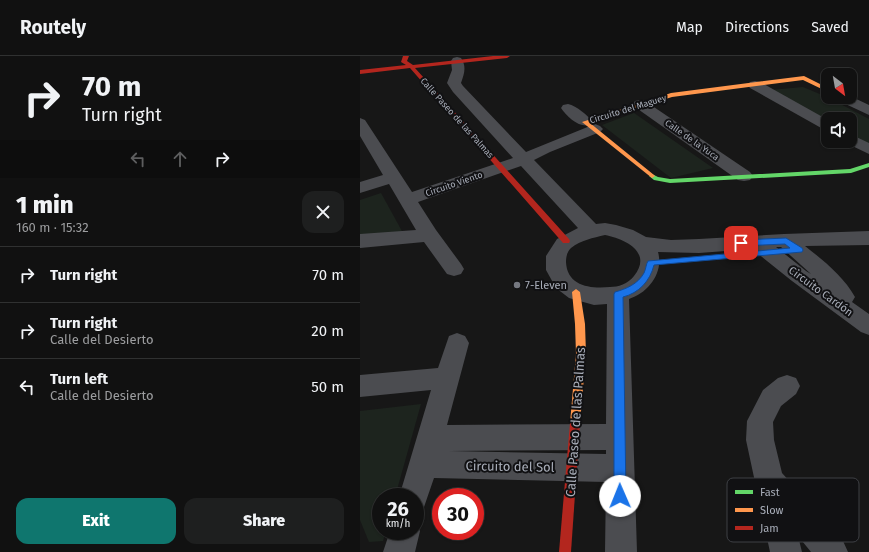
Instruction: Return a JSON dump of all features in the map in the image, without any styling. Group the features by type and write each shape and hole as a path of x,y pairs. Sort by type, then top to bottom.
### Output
{"street":[{"name":"Calle Paseo de las Palmas","path":"406,56 404,62 411,66 566,241"},
{"path":"360,72 456,59 507,56"},
{"name":"Calle Paseo de las Palmas","path":"456,59 459,70 454,83 458,89 590,230"},
{"name":"Circuito del Maguey","path":"821,86 804,78 671,95 640,104 590,126 656,179 670,181 744,176 851,172 869,165"},
{"path":"755,85 821,122"},
{"name":"Calle de la Yuca","path":"640,104 744,176"},
{"path":"856,104 869,111"},
{"path":"568,108 590,126"},
{"path":"360,123 429,235 454,270"},
{"name":"Circuito Viento","path":"405,197 499,166 520,154 544,149 590,126"},
{"path":"472,136 495,128"},
{"path":"857,143 869,150"},
{"path":"360,188 393,177"},
{"path":"605,229 619,231 632,235 642,243 649,252 651,263 648,274 639,285 626,292 618,294 609,296 592,296 576,292 564,284 556,273 554,262 558,250 566,241 577,234 590,230 605,229"},
{"path":"360,241 429,235"},
{"path":"651,263 778,246 869,238"},
{"path":"642,243 680,248 778,246 869,247"},
{"name":"Circuito Cardón","path":"778,246 799,276 869,325"},
{"name":"Circuito Cardón","path":"778,246 818,268 869,325"},
{"name":"Calle Paseo de las Palmas","path":"565,552 581,354 580,324 576,292"},
{"path":"618,294 621,552"},
{"path":"416,488 456,343"},
{"path":"360,386 446,378"},
{"path":"769,478 760,440 760,421 772,398 787,386"},
{"path":"430,438 619,437"},
{"name":"Circuito del Sol","path":"423,464 620,468"},
{"path":"399,552 402,540"},
{"path":"784,542 786,552"},
{"path":"823,542 832,552"}],"shaded area":[{"path":"803,87 821,94 821,104 840,104 856,112 821,112 821,119 770,90"},
{"path":"634,113 713,168 671,178 602,125"},
{"path":"857,113 869,119 869,146 857,139"},
{"path":"381,193 403,233 360,238 360,200"},
{"path":"421,404 398,488 372,488 372,540 383,541 369,542 360,520 360,411"}],"traffic: fast":[{"path":"652,176 656,179 670,181 851,171 869,165"}],"traffic: slow":[{"path":"652,176 585,122 671,95 804,78 821,86"},
{"path":"575,423 581,354 580,324 576,292"}],"traffic: jam":[{"path":"406,56 404,62 411,66 566,241"},
{"path":"360,72 507,56"},
{"path":"565,552 575,423"}],"place":[{"name":"7-Eleven","path":"517,285"}],"route":[{"path":"620,496 618,294 626,292 639,285 648,274 651,263 769,251 799,250 786,241 741,243"}]}
